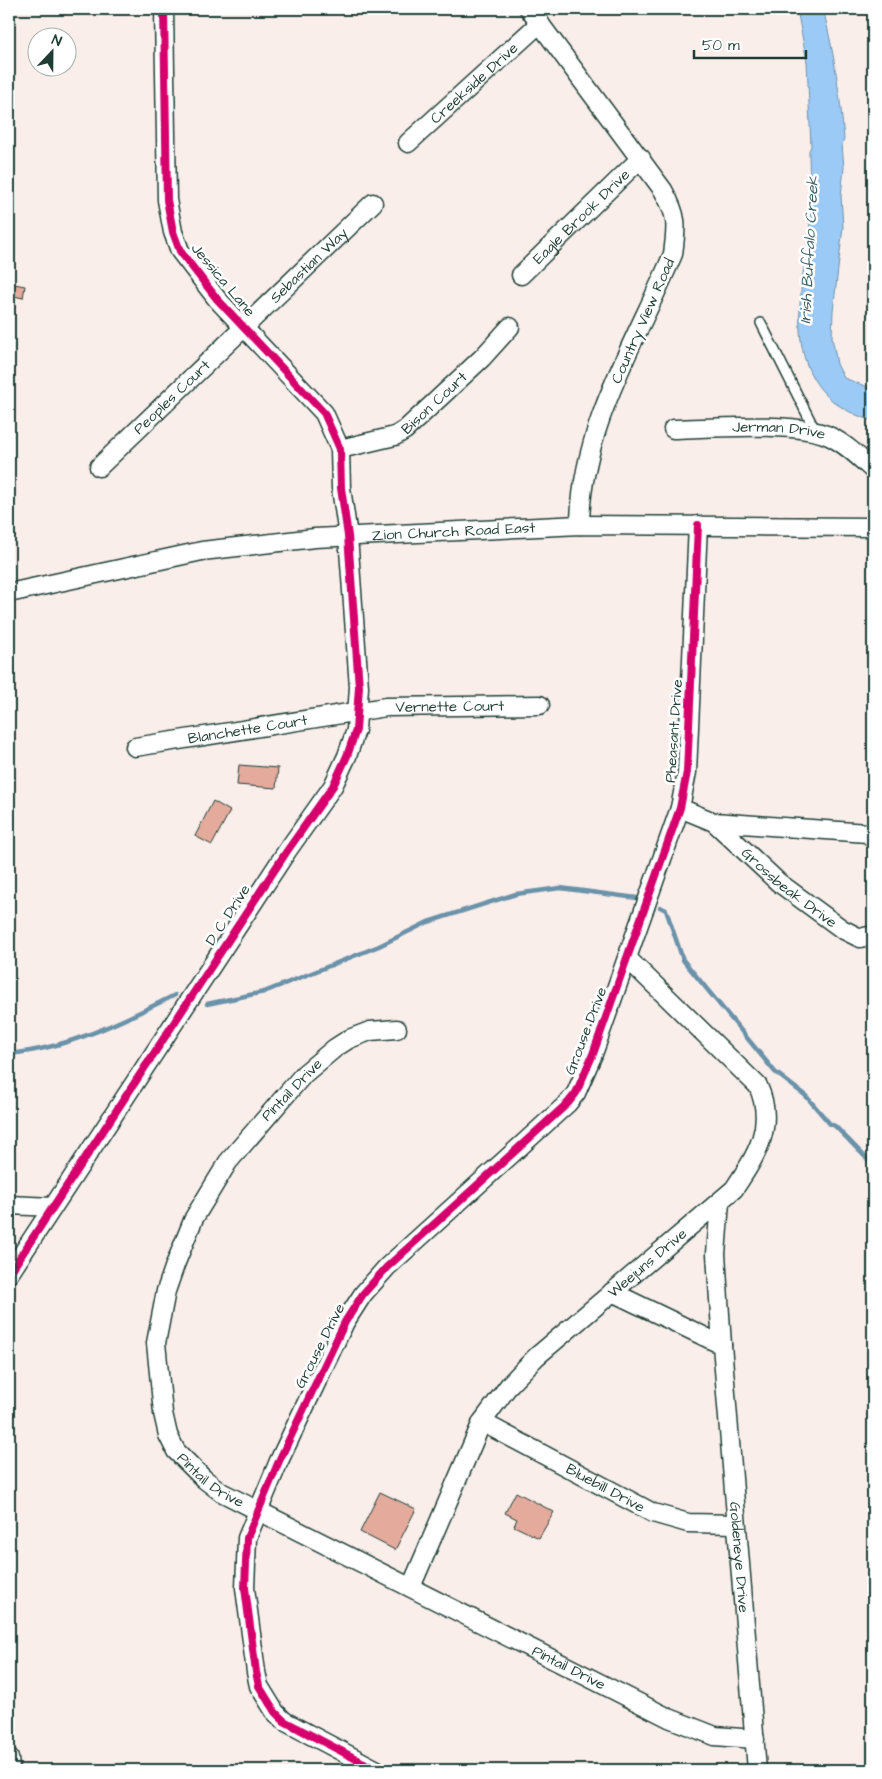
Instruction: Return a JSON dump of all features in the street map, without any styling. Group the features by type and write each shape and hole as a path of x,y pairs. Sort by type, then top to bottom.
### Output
{"street":[{"name":"Jessica Lane","path":"164,9 167,200 173,232 180,251 217,299 324,413 340,449 341,488 348,536"},
{"name":"Country View Road","path":"529,9 641,158 674,209 677,224 673,254 597,426 580,494 580,525"},
{"name":"Creekside Drive","path":"408,143 540,24"},
{"name":"Eagle Brook Drive","path":"521,275 641,158"},
{"name":"Sebastian Way","path":"244,327 373,203"},
{"name":"Peoples Court","path":"99,467 244,327"},
{"name":"Bison Court","path":"340,449 394,436 405,430 482,358 510,327"},
{"name":"Jerman Drive","path":"673,429 806,430 830,436 852,450 873,470"},
{"name":"Zion Church Road East","path":"9,593 202,551 348,536 580,525 873,527"},
{"name":"Pheasant Drive","path":"628,959 680,808 687,772 698,525"},
{"name":"D C Drive","path":"9,1274 287,851 332,786 347,756 356,730 359,687 348,536"},
{"name":"Vernette Court","path":"358,710 421,705 540,704"},
{"name":"Blanchette Court","path":"135,747 358,710"},
{"name":"Grossbeak Drive","path":"680,808 714,822 842,830 867,833 873,838"},
{"name":"Grossbeak Drive","path":"714,822 778,882 842,929 860,938 873,935"},
{"name":"Weejuns Drive","path":"412,1587 482,1422 510,1384 536,1357 734,1189 752,1162 763,1134 766,1116 764,1100 758,1086 742,1068 628,959"},
{"name":"Grouse Drive","path":"377,1770 284,1721 275,1712 259,1686 245,1588 247,1538 258,1510 345,1322 363,1294 387,1267 568,1103 576,1093 593,1054 628,959"},
{"name":"Pintail Drive","path":"397,1029 370,1031 349,1039 334,1048 304,1074 228,1162 194,1218 166,1291 156,1343 162,1404 168,1435 176,1451 204,1480 221,1492 696,1731 715,1736 755,1739"},
{"name":"Goldeneye Drive","path":"720,1202 716,1254 722,1345 758,1770"},
{"path":"9,1205 53,1208"},
{"path":"612,1292 722,1345"},
{"name":"Bluebill Drive","path":"482,1422 653,1513 688,1523 736,1524"},
{"path":"9,1758 10,1770"}],"lane":[{"path":"761,323 817,433"}],"water":[{"name":"Irish Buffalo Creek","path":"797,9 823,9 833,57 844,139 842,144 844,168 841,196 843,227 833,311 832,337 837,364 844,378 873,389 873,421 842,407 820,389 807,366 801,341 802,283 811,215 809,151 811,146 807,62"}],"building":[{"path":"9,283 25,286 23,298 9,295"},
{"path":"239,765 278,768 276,788 237,785"},
{"path":"213,801 230,811 212,845 195,836"},
{"path":"380,1492 416,1509 395,1550 360,1532"},
{"path":"516,1492 554,1512 539,1538 514,1526 517,1519 505,1513"}],"waterway":[{"path":"207,1004 264,992 379,946 428,922 516,894 560,888 637,898"},
{"path":"660,907 666,910 683,960 775,1072 806,1096 830,1124 835,1126 873,1165"},
{"path":"9,1054 31,1051 74,1040 115,1024 175,995"}],"cycle path":[{"path":"9,1274 287,851 333,786 347,756 356,730 359,687 348,536 341,488 340,449 324,413 217,299 180,251 173,232 167,200 164,9"},
{"path":"377,1770 284,1721 275,1712 259,1686 245,1588 247,1538 279,1461 345,1322 363,1294 387,1267 568,1103 576,1093 593,1054 680,808 687,772 698,525"}]}
